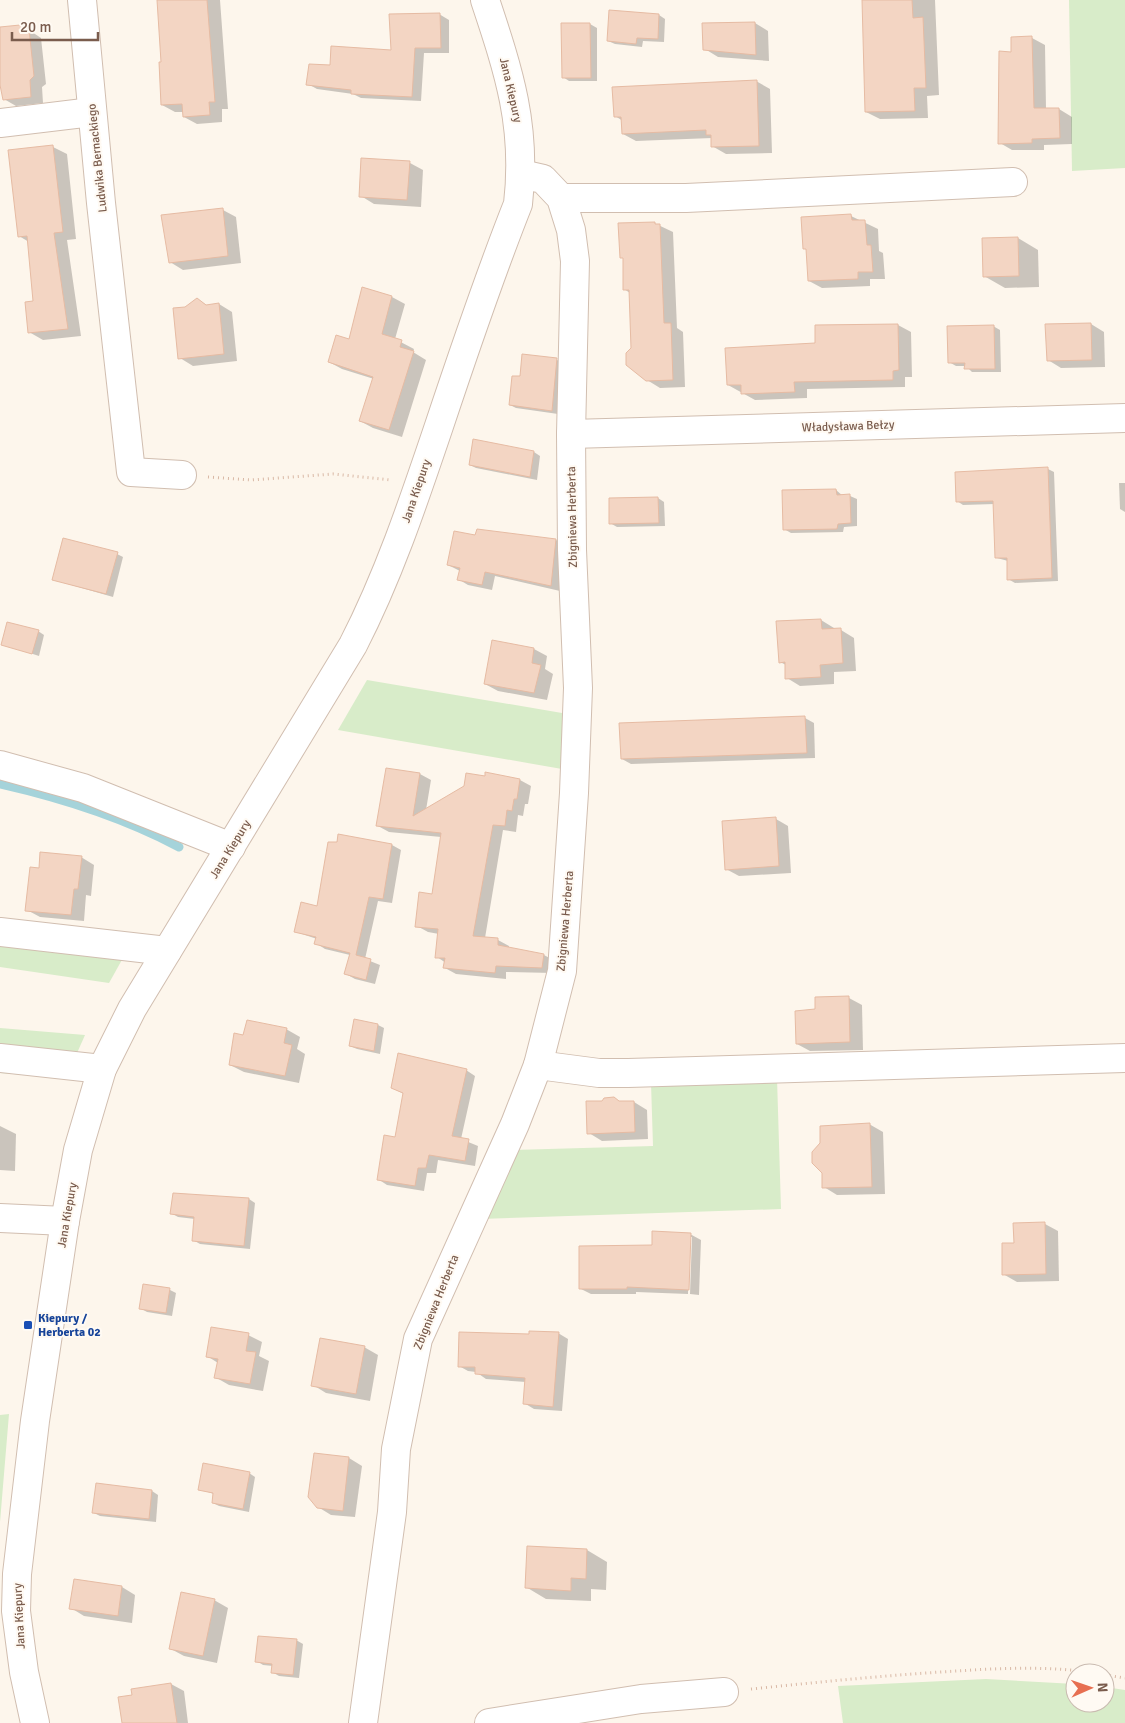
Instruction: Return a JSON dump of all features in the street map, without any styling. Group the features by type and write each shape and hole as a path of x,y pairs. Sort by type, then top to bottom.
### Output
{"street":[{"name":"Ludwika Bernackiego","path":"82,0 92,112 131,472 182,475"},
{"name":"Jana Kiepury","path":"34,1723 18,1635 17,1574 35,1421 65,1221 78,1150 102,1069 132,1009 353,645 372,608 393,557 518,204 521,174 520,138 516,106 485,0"},
{"path":"0,123 92,112"},
{"name":"Zbigniewa Herberta","path":"363,1723 392,1512 396,1449 418,1339 515,1124 538,1065 562,971 574,793 578,688 572,550 571,434 575,261 571,230 560,198 543,179 521,174"},
{"path":"560,198 686,198 1012,182"},
{"name":"Władysława Bełzy","path":"571,434 1125,418"},
{"path":"0,765 82,788 231,847"},
{"path":"0,932 166,951"},
{"path":"0,1058 102,1069"},
{"path":"538,1065 599,1073 628,1073 1125,1058"},
{"path":"0,1218 65,1221"},
{"path":"489,1723 641,1699 724,1692"}],"path":[{"path":"182,475 251,480 333,474 419,483"},
{"path":"724,1692 920,1673 987,1669 1065,1670"}],"green space":[{"path":"1069,0 1125,0 1125,168 1072,171"},
{"path":"367,680 562,713 562,769 338,730"},
{"path":"0,939 123,958 109,983 0,967"},
{"path":"0,1028 85,1035 66,1078 0,1073"},
{"path":"777,1078 781,1209 480,1219 513,1150 653,1146 651,1083"},
{"path":"9,1414 0,1522 0,1415"},
{"path":"986,1679 1065,1683 1065,1713 1115,1713 1115,1688 1125,1690 1125,1723 843,1723 838,1686"}],"building":[{"path":"157,0 207,0 215,102 209,102 210,115 183,117 182,104 161,105 159,62 161,62"},
{"path":"862,0 912,0 913,18 923,17 926,88 914,88 915,111 865,112"},
{"path":"609,10 659,14 658,39 637,38 636,44 607,41"},
{"path":"440,13 441,48 415,48 412,97 351,94 351,90 306,85 309,64 330,65 331,46 391,50 389,14"},
{"path":"755,22 756,55 703,50 702,23"},
{"path":"561,23 590,23 591,78 562,78"},
{"path":"20,25 29,29 34,76 30,80 31,97 3,100 0,85 0,27"},
{"path":"1032,36 1034,108 1059,108 1060,138 1032,139 1032,143 998,144 999,51 1011,52 1011,37"},
{"path":"757,80 759,146 711,147 711,135 706,135 706,130 622,134 621,117 614,117 612,87"},
{"path":"53,145 63,232 54,233 68,329 28,333 25,302 33,301 27,236 18,237 8,150"},
{"path":"361,158 410,161 407,200 359,197"},
{"path":"223,208 228,256 169,263 161,215"},
{"path":"851,214 852,220 865,220 867,245 871,245 873,272 858,272 858,279 808,281 801,217"},
{"path":"655,222 655,224 660,224 664,323 671,323 673,380 646,381 626,365 626,353 631,348 629,290 623,290 623,258 620,258 618,223"},
{"path":"1018,237 1019,276 983,277 982,238"},
{"path":"362,287 392,296 382,334 402,340 400,347 414,351 389,430 359,421 373,377 328,362 336,335 349,339"},
{"path":"197,298 206,305 219,303 224,354 178,359 173,308 185,307"},
{"path":"1091,323 1092,360 1047,361 1045,324"},
{"path":"898,324 899,370 893,371 893,380 794,382 795,392 741,394 741,385 727,385 725,348 815,343 815,325"},
{"path":"994,325 995,369 964,369 965,363 948,363 947,326"},
{"path":"522,354 557,358 552,411 509,405 512,376 520,376"},
{"path":"473,439 534,451 530,477 469,465"},
{"path":"1048,467 1052,578 1007,580 1007,558 995,558 993,501 956,502 955,472"},
{"path":"836,489 837,495 850,494 851,523 838,524 837,529 783,530 782,490"},
{"path":"658,497 659,523 609,524 609,498"},
{"path":"477,529 556,539 551,586 485,572 482,585 457,580 460,568 447,565 454,531 475,535"},
{"path":"63,538 118,552 106,594 52,580"},
{"path":"821,619 822,629 841,628 843,663 820,665 821,677 785,679 785,662 779,663 776,621"},
{"path":"7,622 39,630 32,654 1,645"},
{"path":"492,640 534,648 532,663 541,665 534,693 484,684"},
{"path":"805,716 807,753 621,759 619,723"},
{"path":"386,768 420,773 413,816 464,786 466,773 485,776 485,772 520,779 517,799 514,799 512,811 507,810 505,826 493,825 473,936 498,938 498,945 544,954 542,968 496,966 495,973 443,968 445,958 435,958 438,929 415,927 419,892 432,894 441,833 376,826"},
{"path":"776,817 779,866 725,870 722,821"},
{"path":"338,834 392,844 383,899 369,897 356,955 371,959 366,980 344,974 350,953 314,944 316,937 294,932 301,902 317,906 328,842 337,842"},
{"path":"40,852 82,856 78,889 74,889 71,915 25,911 30,867 39,868"},
{"path":"849,996 850,1042 796,1044 795,1011 815,1009 815,997"},
{"path":"354,1019 378,1024 374,1051 349,1046"},
{"path":"247,1020 287,1028 284,1043 292,1045 285,1076 229,1065 234,1033 243,1035"},
{"path":"398,1053 467,1069 452,1136 469,1139 465,1161 429,1155 426,1168 418,1168 415,1186 377,1180 384,1135 395,1137 403,1093 391,1088"},
{"path":"614,1097 619,1101 634,1101 635,1132 587,1134 586,1101 602,1101 604,1098"},
{"path":"870,1123 872,1187 822,1188 822,1173 812,1163 812,1152 820,1143 820,1126"},
{"path":"173,1193 249,1198 244,1246 192,1241 194,1217 170,1214"},
{"path":"1045,1222 1046,1274 1002,1275 1002,1243 1014,1243 1013,1223"},
{"path":"652,1231 691,1233 689,1290 627,1287 627,1289 579,1289 579,1246 652,1245"},
{"path":"143,1284 170,1288 166,1313 139,1309"},
{"path":"211,1327 249,1333 246,1351 256,1352 250,1384 214,1378 218,1359 206,1357"},
{"path":"529,1331 559,1332 553,1407 523,1404 525,1378 475,1374 475,1367 458,1367 459,1332 529,1334"},
{"path":"320,1338 365,1346 356,1394 311,1386"},
{"path":"314,1453 349,1457 343,1511 317,1508 308,1497"},
{"path":"203,1463 250,1472 243,1509 212,1503 213,1493 198,1490"},
{"path":"96,1483 152,1490 149,1519 92,1513"},
{"path":"527,1546 587,1549 586,1579 571,1578 571,1591 525,1588"},
{"path":"74,1579 122,1586 118,1616 69,1609"},
{"path":"181,1592 215,1599 203,1656 169,1649"},
{"path":"258,1636 297,1639 293,1675 271,1673 272,1664 255,1662"},
{"path":"171,1683 177,1723 122,1723 118,1697 132,1695 131,1689"}],"waterway":[{"path":"0,784 46,796 114,818 136,826 179,847"}],"place":[{"name":"Kiepury / Herberta 02","path":"28,1325"}]}
